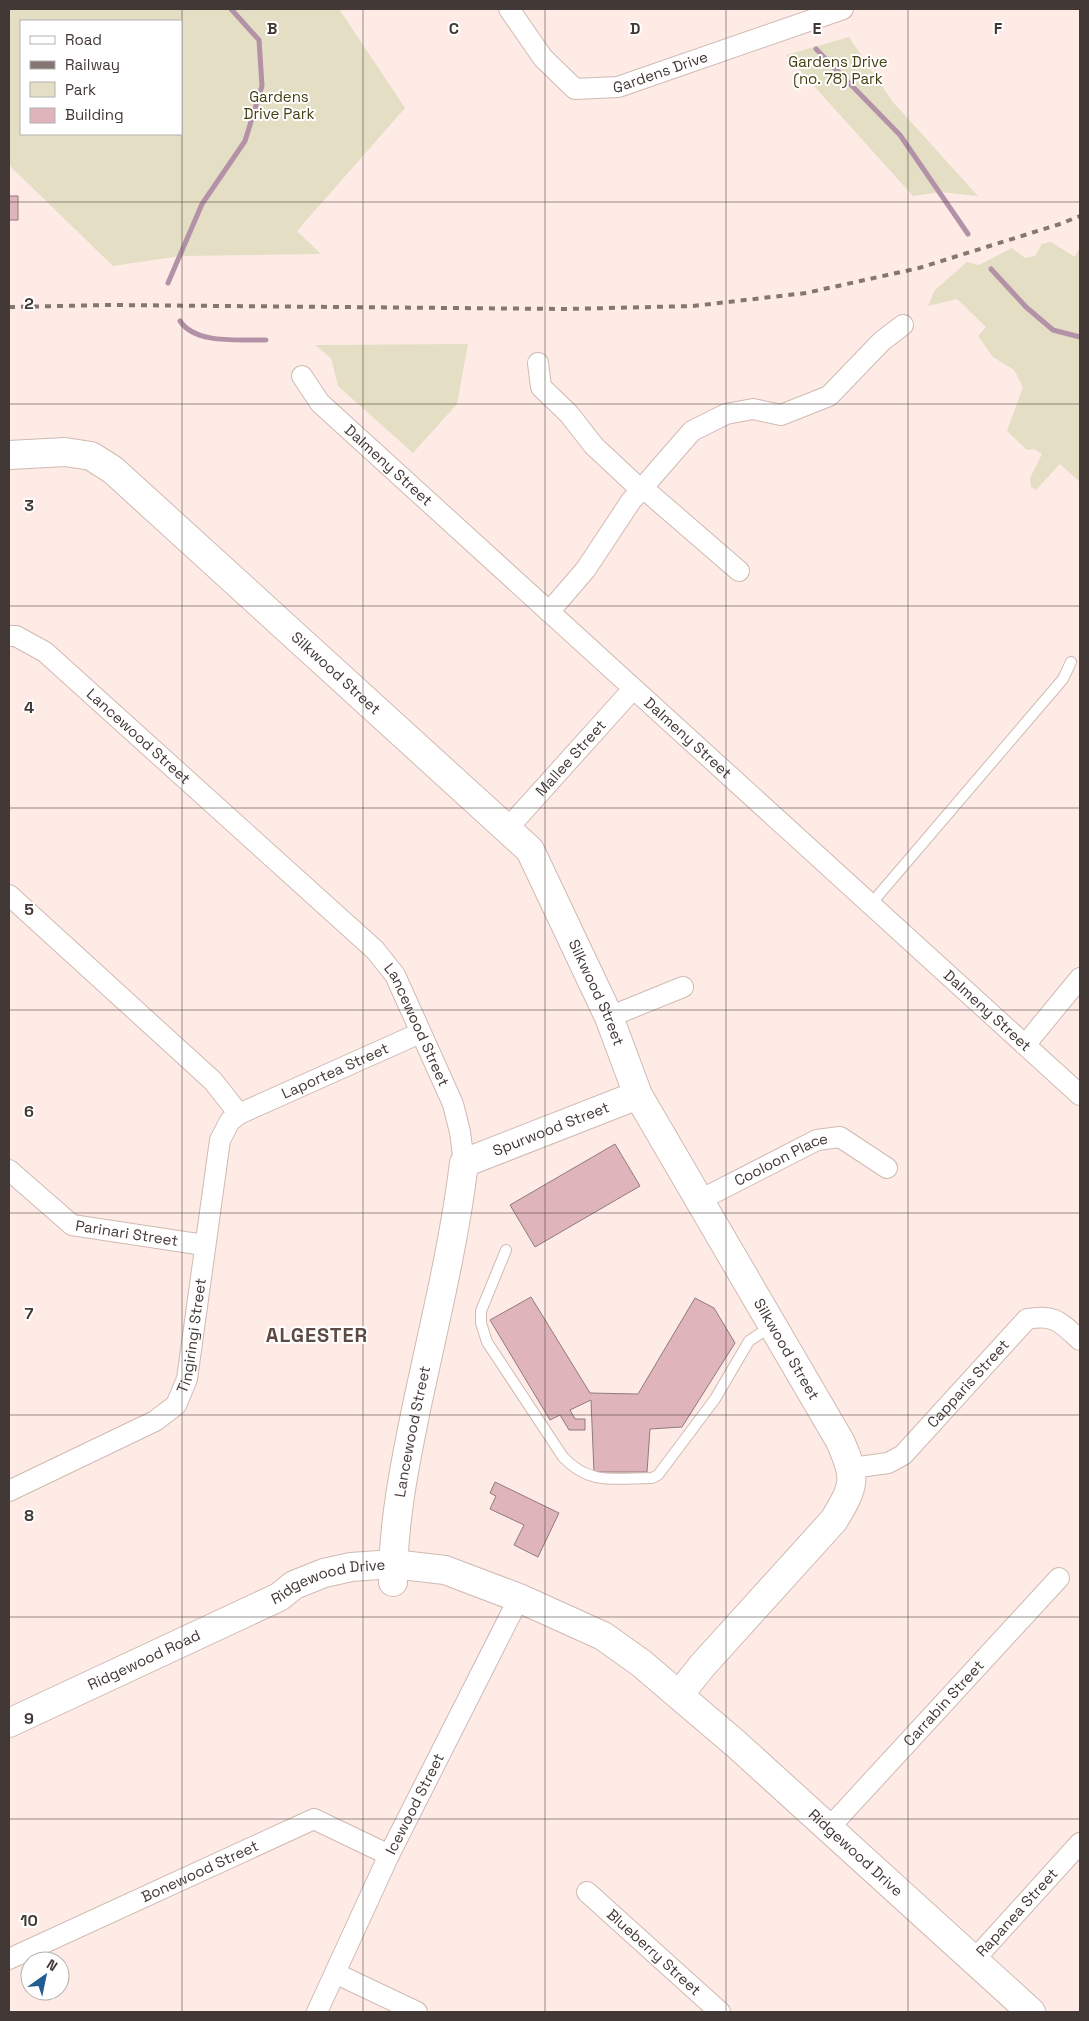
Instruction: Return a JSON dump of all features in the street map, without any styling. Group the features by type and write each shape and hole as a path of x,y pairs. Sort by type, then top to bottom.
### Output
{"street":[{"name":"Gardens Drive","path":"509,9 543,58 575,89 618,87 843,9"},
{"path":"549,612 586,569 640,490 692,431 726,414 753,409 780,415 830,396 882,341 902,325"},
{"path":"538,363 542,387 569,414 594,446 640,490 650,494 739,570"},
{"name":"Dalmeny Street","path":"302,376 320,403 1080,1095"},
{"name":"Silkwood Street","path":"9,455 65,452 91,456 113,470 530,850 609,1017 638,1095 840,1441 852,1468"},
{"name":"Lancewood Street","path":"9,636 16,636 45,652 375,950 395,975 453,1104 460,1132 464,1163 453,1236 406,1456 393,1573"},
{"name":"Mallee Street","path":"508,828 633,688"},
{"path":"9,895 246,1112"},
{"path":"1025,1045 1080,978"},
{"path":"609,1017 683,987"},
{"name":"Laportea Street","path":"246,1112 420,1033"},
{"name":"Spurwood Street","path":"464,1163 638,1095"},
{"name":"Tingiringi Street","path":"9,1491 155,1421 176,1405 187,1379 220,1140 230,1121 246,1112"},
{"name":"Cooloon Place","path":"700,1200 817,1140 840,1137 887,1168"},
{"name":"Parinari Street","path":"9,1170 72,1225 204,1245"},
{"name":"Capparis Street","path":"852,1468 888,1462 903,1455 1027,1319 1045,1316 1062,1324 1080,1340"},
{"path":"679,1695 702,1666 834,1520 849,1496 852,1468"},
{"name":"Ridgewood Drive","path":"279,1597 294,1585 324,1573 368,1564 393,1573 445,1570 516,1605 604,1636 679,1695 1031,2012"},
{"name":"Carrabin Street","path":"828,1829 1059,1578"},
{"name":"Ridgewood Road","path":"9,1723 279,1597"},
{"name":"Icewood Street","path":"317,2012 337,1974 390,1855 516,1605"},
{"name":"Bonewood Street","path":"9,1958 314,1819 390,1855"},
{"name":"Rapanea Street","path":"974,1960 1080,1843"},
{"name":"Blueberry Street","path":"587,1892 720,2012"},
{"path":"337,1974 417,2012"}],"lane":[{"path":"870,905 1063,679 1070,662"},
{"path":"506,1250 481,1311 480,1323 487,1342 564,1457 575,1470 589,1477 652,1478 658,1475 715,1399 749,1341 773,1325"}],"green space":[{"name":"Gardens Drive Park","path":"9,9 339,9 405,108 297,231 321,254 180,256 113,266 9,165"},
{"name":"Gardens Drive (no. 78) Park","path":"849,37 892,101 978,196 940,192 913,196 786,55"},
{"path":"1051,242 1075,257 1080,247 1080,482 1060,464 1036,490 1031,487 1030,478 1042,454 1034,449 1027,450 1007,431 1023,387 1014,370 993,357 978,336 986,327 957,299 928,306 935,290 967,262 979,265 1012,248 1025,258 1035,256 1042,244"},
{"path":"468,344 457,404 413,453 338,386 331,358 315,345"}],"building":[{"path":"9,196 18,196 18,220 9,220"},
{"path":"615,1144 640,1186 535,1247 510,1205"},
{"path":"531,1297 590,1393 638,1394 695,1298 714,1308 735,1343 682,1427 650,1429 647,1472 594,1472 591,1400 570,1410 575,1419 585,1419 585,1430 569,1430 560,1415 550,1420 490,1320"},
{"path":"495,1482 559,1513 538,1557 514,1545 524,1525 490,1509 496,1496 490,1493"}],"waterway":[{"path":"168,283 202,204 245,141 262,86 259,40 231,9"},
{"path":"816,49 900,135 968,234"},
{"path":"991,269 1026,307 1053,330 1080,337"},
{"path":"180,321 187,329 207,337 232,340 266,340"}],"railway":[{"path":"9,307 111,305 566,309 693,306 806,293 919,268 1080,216"}],"district":[{"name":"ALGESTER","path":"317,1335"}]}
